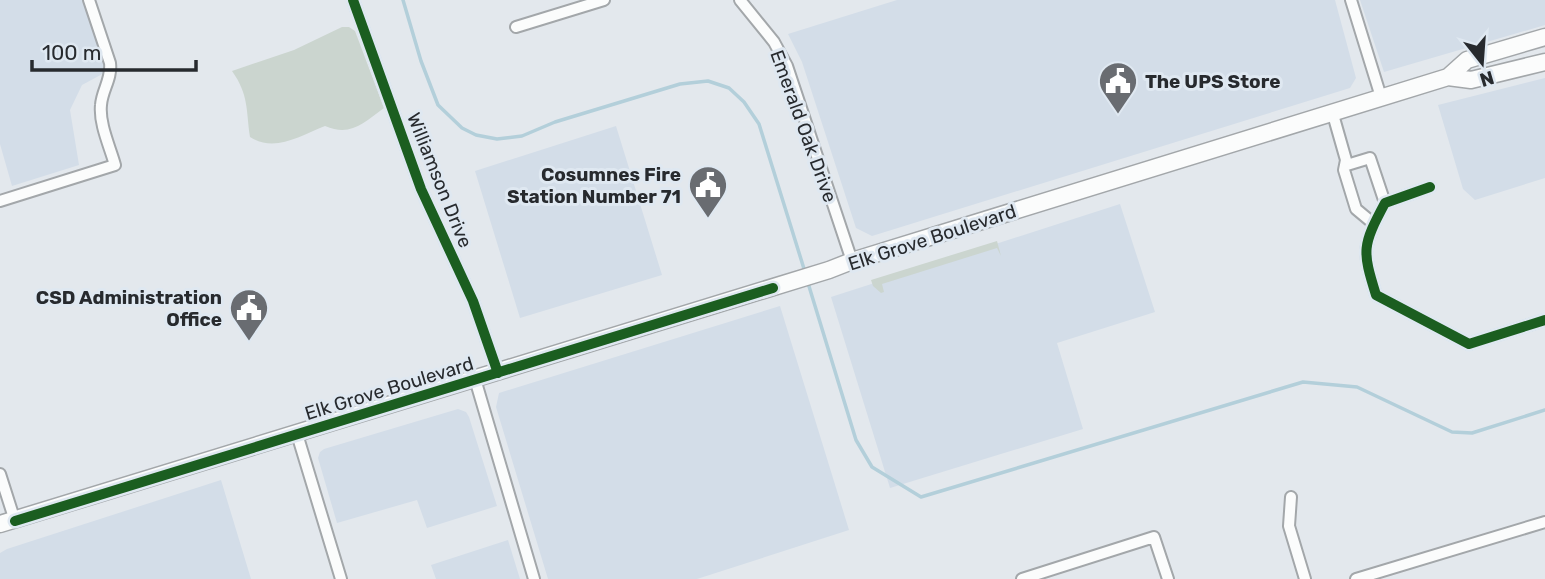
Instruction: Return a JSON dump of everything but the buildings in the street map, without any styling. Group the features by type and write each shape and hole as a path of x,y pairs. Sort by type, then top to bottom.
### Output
{"main road":[{"name":"Elk Grove Boulevard","path":"1448,77 1467,60 1545,37"},
{"name":"Elk Grove Boulevard","path":"5,525 773,288 1381,96 1448,77 1471,80 1545,62"}],"street":[{"path":"0,201 115,164 101,106 104,86 109,81 110,63 89,0"},
{"name":"Williamson Drive","path":"353,0 421,189 473,301 498,373"},
{"path":"516,27 604,0"},
{"name":"Emerald Oak Drive","path":"740,0 774,42 787,66 852,261"},
{"path":"1351,0 1381,96"},
{"path":"1332,111 1346,165 1344,170 1356,209 1374,224"},
{"path":"1346,165 1370,158 1385,204"},
{"path":"1430,187 1385,204 1370,231 1365,258 1376,295 1469,344 1545,320"},
{"path":"475,379 534,579"},
{"path":"297,434 341,579"},
{"path":"0,474 5,525"},
{"path":"1291,496 1289,526 1305,579"},
{"path":"1356,579 1545,522"},
{"path":"1023,579 1154,537 1168,579"}],"shaded area":[{"path":"0,0 85,0 108,71 82,85 70,110 79,165 12,186 0,144"},
{"path":"897,0 1335,0 1356,78 1350,88 872,236 856,228 802,62 788,34"},
{"path":"1360,0 1545,0 1545,25 1384,72"},
{"path":"342,27 355,31 384,108 350,129 325,126 278,143 259,142 250,137 244,95 232,71 294,50"},
{"path":"1545,78 1545,178 1475,200 1463,189 1438,105"},
{"path":"616,126 662,275 520,318 475,171"},
{"path":"1120,204 1155,312 1057,343 1083,429 890,488 831,297"},
{"path":"997,241 1001,256 997,248 882,284 884,292 881,293 873,286 871,280"},
{"path":"780,306 849,530 697,579 548,579 496,407 499,393"},
{"path":"458,409 466,412 469,417 497,506 427,528 417,500 337,523 318,458 320,452"},
{"path":"221,480 251,579 0,579 0,553 7,549"},
{"path":"508,540 520,579 436,579 431,565"}],"waterway":[{"path":"403,0 421,61 438,105 462,128 476,135 497,139 522,136 555,122 680,84 708,81 729,88 744,102 759,124 805,272"},
{"path":"808,283 856,440 872,467 921,497 1303,382 1357,387 1452,432 1472,433 1545,410"}],"cycle path":[{"path":"353,0 421,189 473,301 498,373"},
{"path":"1430,187 1385,203 1377,217 1367,248 1368,268 1376,295 1469,344 1545,320"},
{"path":"15,521 773,288"}],"place":[{"name":"The UPS Store","path":"1118,115"},
{"name":"Cosumnes Fire Station Number 71","path":"708,219"},
{"name":"CSD Administration Office","path":"249,342"}]}
